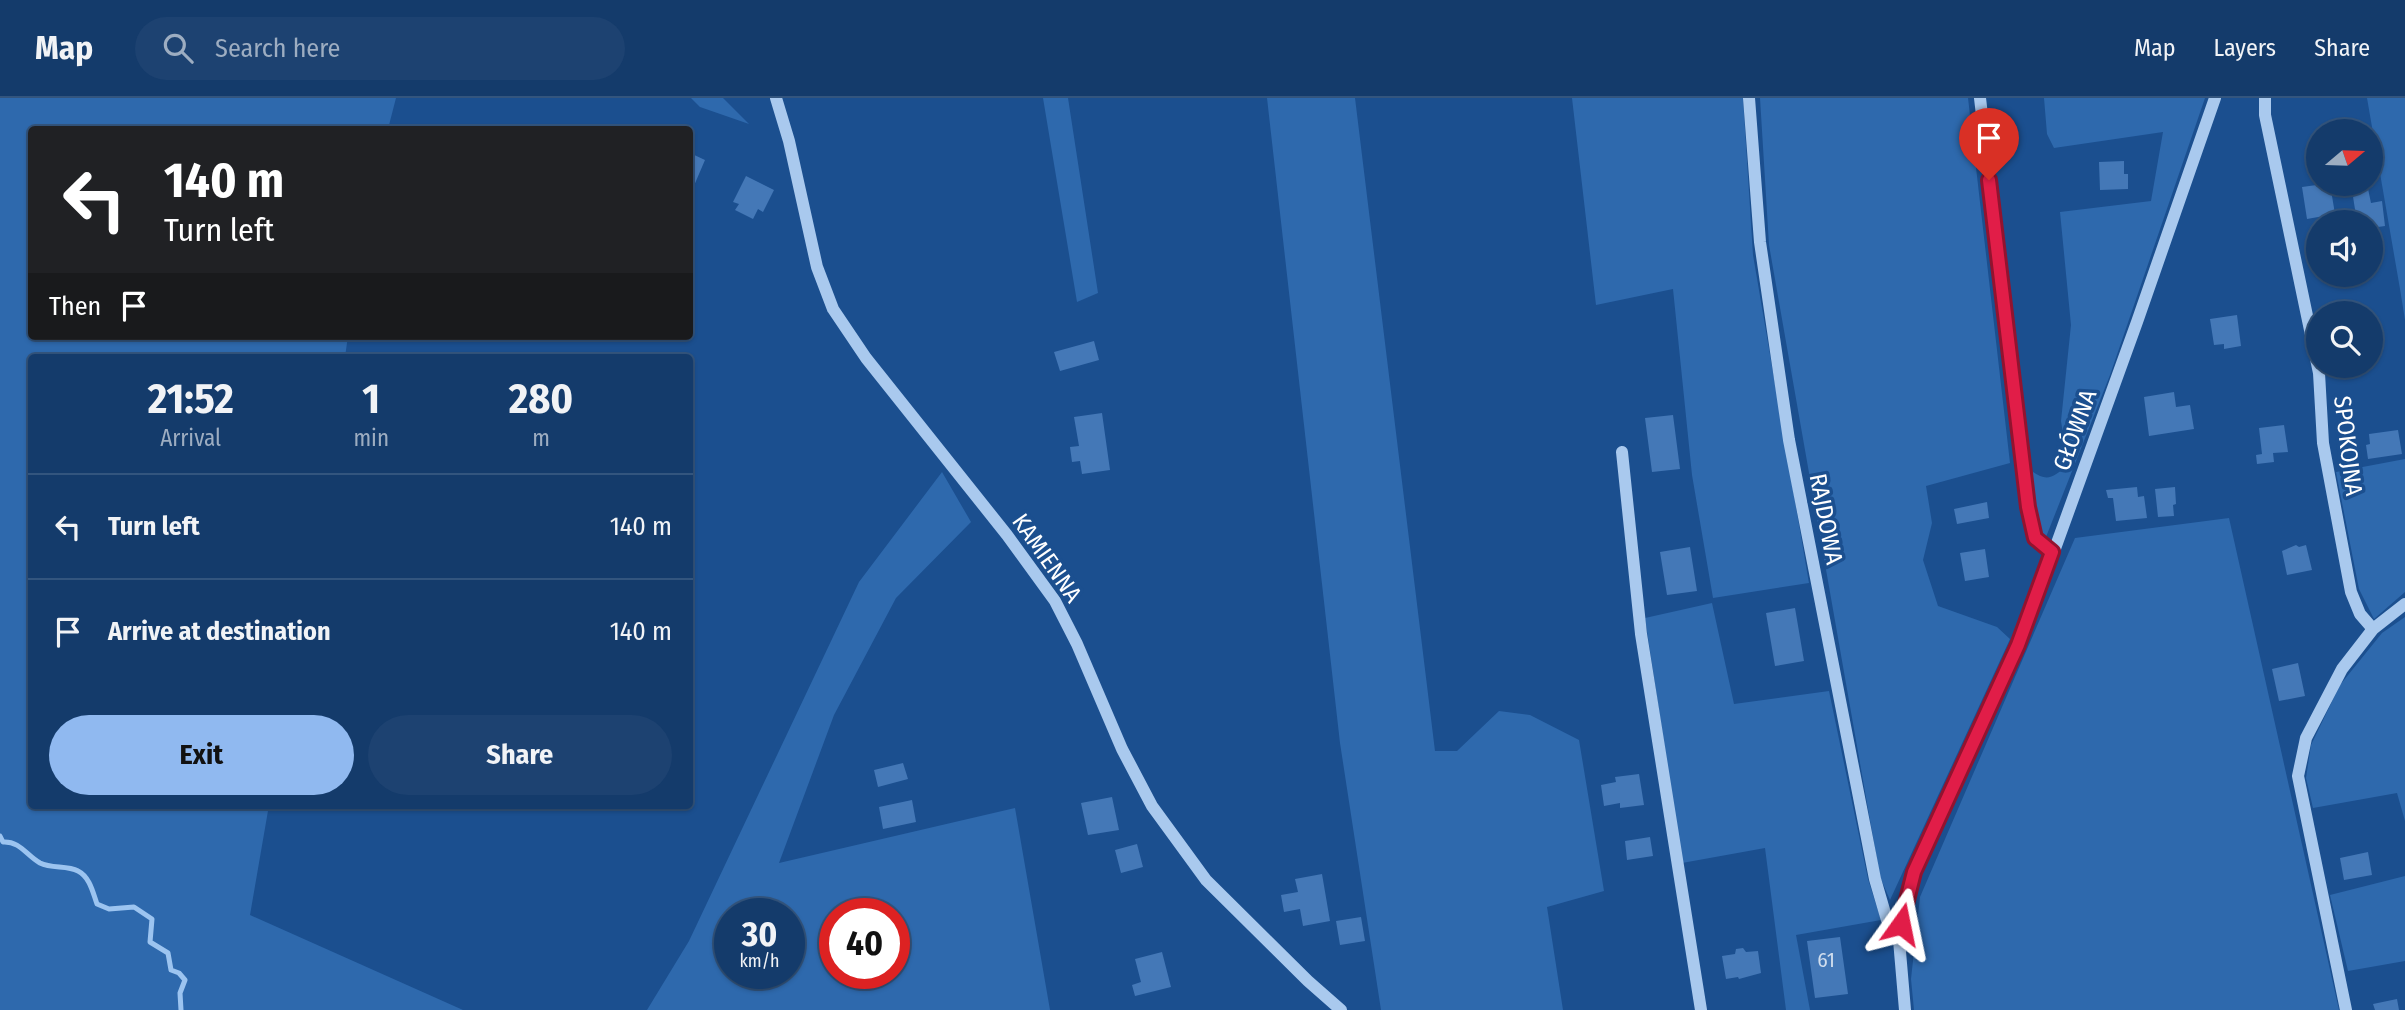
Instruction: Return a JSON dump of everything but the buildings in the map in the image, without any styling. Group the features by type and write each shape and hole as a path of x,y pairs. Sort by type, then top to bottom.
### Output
{"street":[{"name":"KAMIENNA","path":"776,98 789,141 817,267 833,309 866,358 1007,535 1055,601 1077,644 1122,749 1153,806 1206,880 1341,1010"},
{"name":"RAJDOWA","path":"1749,98 1760,242 1789,440 1875,879 1889,927 1899,940"},
{"path":"1980,98 2028,507 2035,538 2052,552"},
{"name":"GŁÓWNA","path":"1905,1010 1899,940 1903,909 1914,872 2018,645 2137,322 2215,98"},
{"name":"SPOKOJNA","path":"2265,98 2265,115 2319,373 2323,443 2351,592 2360,614 2373,629"},
{"path":"1622,452 1641,634 1701,1010"},
{"path":"2346,1010 2298,776 2306,738 2342,669 2373,629 2405,604"}],"shaded area":[{"path":"0,98 396,98 389,126 28,126 28,340 347,340 345,354 28,354 28,809 268,809 250,915 463,1010 0,1010"},
{"path":"691,98 723,98 749,124 700,107"},
{"path":"1043,98 1068,98 1098,293 1077,302"},
{"path":"1267,98 1355,98 1435,751 1457,751 1499,711 1530,715 1579,740 1604,891 1547,907 1563,1010 1381,1010 1340,743"},
{"path":"1572,98 1743,98 1753,255 1809,583 1713,598 1692,475 1673,289 1596,305"},
{"path":"1760,98 1968,98 2010,463 1926,486 1932,523 1923,560 1938,606 1997,627 2010,639 1890,900 1880,877 1769,245"},
{"path":"2044,98 2205,98 2110,375 2046,537 2038,532 2029,469 2040,476 2049,477 2068,465 2061,421 2071,325 2060,212 2151,201 2163,132 2054,148 2047,134"},
{"path":"2367,98 2405,98 2405,320 2384,196 2384,119 2371,119"},
{"path":"2405,459 2405,592 2374,619 2359,589 2336,472"},
{"path":"942,472 971,522 896,598 834,715 779,863 1015,808 1050,1010 647,1010 689,941 859,582"},
{"path":"2229,518 2339,1010 1914,1010 1911,979 1920,897 2075,538"},
{"path":"1712,603 1734,704 1829,691 1868,879 1881,920 1796,935 1810,1010 1786,1010 1765,848 1682,863 1645,618"},
{"path":"2405,617 2405,821 2397,793 2313,808 2306,778 2311,745 2340,685 2382,633"},
{"path":"2405,876 2405,961 2348,971 2330,895"}],"waterway":[{"path":"0,836 3,842 18,846 40,863 74,869 82,874 97,904 109,909 134,907 152,919 150,942 168,953 171,970 179,973 185,980 180,993 181,1010"}],"route":[{"path":"1901,924 1914,872 2018,645 2052,552 2035,538 2028,507 1989,180"}]}
